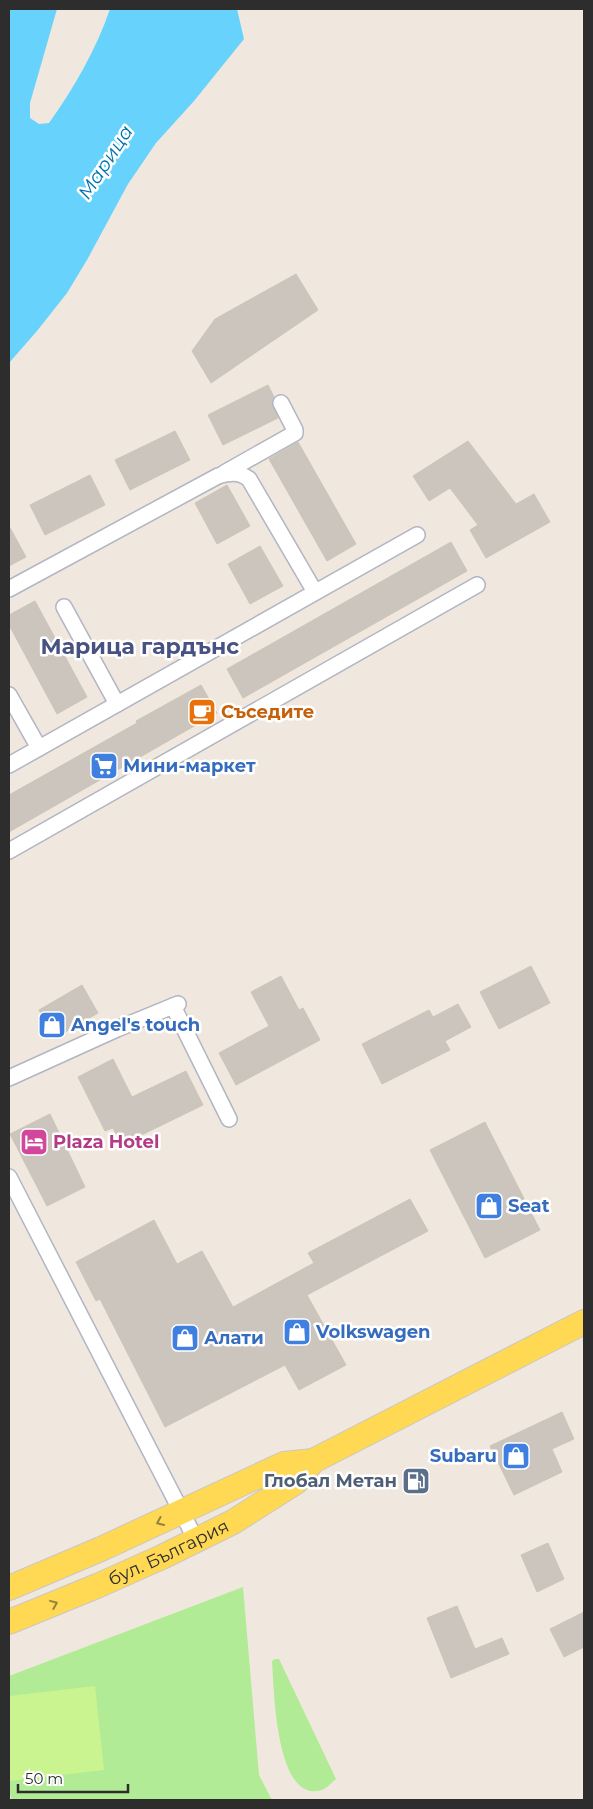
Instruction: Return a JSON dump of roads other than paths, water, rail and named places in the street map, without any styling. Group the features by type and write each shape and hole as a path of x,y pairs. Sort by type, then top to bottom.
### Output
{"main road":[{"name":"бул. България","path":"9,1588 183,1512 284,1464 313,1461 584,1322"},
{"name":"бул. България","path":"9,1622 97,1586 233,1522 296,1482 313,1461"}],"street":[{"path":"9,589 295,433 281,403"},
{"path":"218,476 232,472 242,474 249,479 316,592"},
{"path":"9,765 417,535"},
{"path":"9,851 477,585"},
{"path":"64,607 117,704"},
{"path":"9,695 39,748"},
{"path":"9,1078 175,1005 229,1119"},
{"path":"9,1177 196,1540"}],"water":[{"name":"Марица","path":"9,9 57,9 30,103 30,118 39,124 49,123 67,96 91,54 110,9 237,9 244,39 194,101 156,143 128,184 67,293 9,363"}],"place":[{"name":"Съседите","path":"202,712"},
{"name":"Мини-маркет","path":"104,766"},
{"name":"Angel's touch","path":"52,1025"},
{"name":"Plaza Hotel","path":"34,1142"},
{"name":"Seat","path":"489,1206"},
{"name":"Volkswagen","path":"297,1332"},
{"name":"Алати","path":"185,1338"},
{"name":"Subaru","path":"516,1456"},
{"name":"Глобал Метан","path":"416,1481"}],"district":[{"name":"Марица гардънс","path":"140,646"}]}
